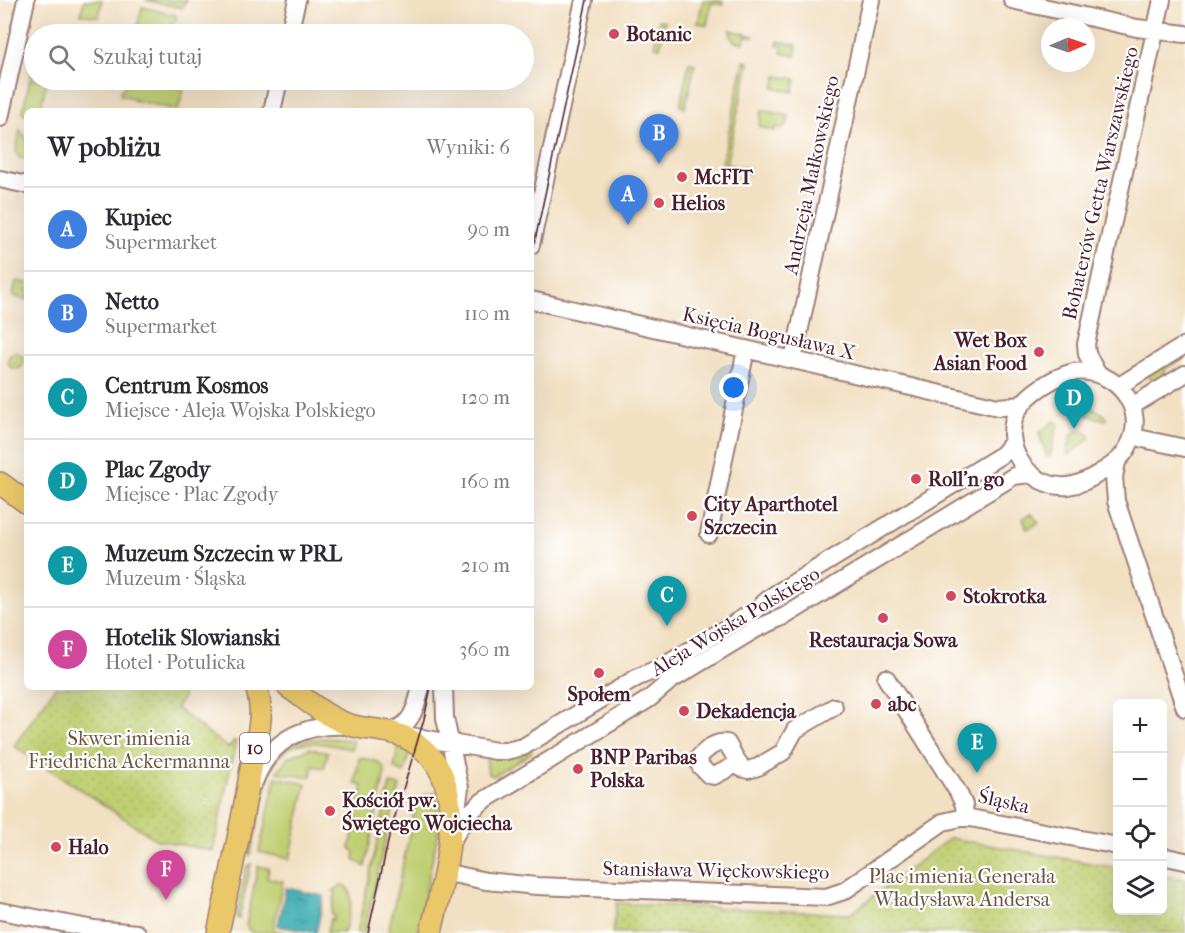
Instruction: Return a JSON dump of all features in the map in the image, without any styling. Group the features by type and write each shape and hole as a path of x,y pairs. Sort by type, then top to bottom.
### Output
{"main road":[{"path":"0,483 24,501"},
{"name":"10","path":"218,933 245,809 261,717 257,690"},
{"path":"292,690 330,716 359,727 399,735 416,744 427,753 438,769 445,783 451,809 449,846 431,933"}],"street":[{"path":"0,118 26,0"},
{"path":"291,24 297,0"},
{"path":"534,231 584,0"},
{"name":"Andrzeja Małkowskiego","path":"793,360 871,0"},
{"path":"1012,0 1137,28 1185,34"},
{"name":"Bohaterów Getta Warszawskiego","path":"1097,373 1087,354 1086,344 1162,0"},
{"path":"273,108 277,90"},
{"path":"0,179 24,184"},
{"name":"Księcia Bogusława X","path":"534,301 998,407 1022,405"},
{"path":"1119,386 1185,345"},
{"path":"709,534 746,349"},
{"path":"998,407 1013,435 1019,460 1030,474 1041,481 1058,486 1083,482 1117,462 1128,449 1133,436 1135,419 1132,406 1119,386 1097,373 1079,372 1064,376 1032,394 1016,416 1013,435"},
{"path":"1132,406 1185,374"},
{"name":"Aleja Wojska Polskiego","path":"383,730 500,751 519,748 531,743 638,677 658,670 756,610 772,596 1003,454 1013,435"},
{"path":"1143,439 1185,448"},
{"path":"1117,462 1114,477 1116,501 1185,708"},
{"name":"Aleja Wojska Polskiego","path":"449,846 468,814 483,801 649,699 670,681 763,624 785,616 1014,476 1030,474"},
{"path":"1083,482 1104,491 1116,501"},
{"name":"Śląska","path":"886,678 958,792 964,805 965,817 1113,845"},
{"path":"383,730 396,729 407,722 415,709 420,690"},
{"path":"444,690 445,718 460,790 449,846"},
{"path":"738,763 741,768 748,770 758,767 783,752 795,730 834,707"},
{"path":"245,809 260,767 279,743 296,733 310,729 330,726 359,727"},
{"name":"Stanisława Więckowskiego","path":"444,872 498,883 557,887 831,897 848,889 944,822 965,817"},
{"path":"1167,857 1185,861"},
{"path":"0,911 94,929 136,933"}],"green space":[{"path":"84,0 102,0 99,17 81,14"},
{"path":"145,0 187,0 182,8"},
{"path":"703,0 723,1 723,5 711,3 707,25 698,23"},
{"path":"142,7 176,15 176,20 172,24 138,24"},
{"path":"659,20 665,21 660,47 654,46"},
{"path":"730,30 754,37 745,36 744,43 734,41"},
{"path":"778,41 797,45 795,56 781,53 783,46 777,45"},
{"path":"744,61 749,62 726,164 749,169 749,173 725,167 722,163"},
{"path":"689,63 695,64 685,108 680,106"},
{"path":"777,76 796,79 793,92 774,87"},
{"path":"27,90 45,90 41,108 24,108 24,114 23,110"},
{"path":"121,90 183,90 179,108 169,108 120,95"},
{"path":"762,110 789,116 787,124 783,128 776,127 775,131 759,127"},
{"path":"20,130 24,135 24,159 20,158 16,153"},
{"path":"16,281 24,282 24,299 13,296"},
{"path":"16,353 22,355 24,361 22,367 16,369 10,367 8,361 10,355"},
{"path":"1183,354 1183,358 1164,369 1164,381 1155,387 1148,374"},
{"path":"1081,400 1106,416 1107,419 1071,410 1072,404"},
{"path":"1055,421 1058,424 1050,456 1047,457 1039,433"},
{"path":"1079,430 1088,433 1090,438 1069,455 1067,453 1072,434"},
{"path":"1031,513 1039,523 1027,529 1023,518"},
{"name":"Skwer imienia Friedricha Ackermanna","path":"53,690 183,690 183,697 176,708 228,748 236,741 213,851 157,840 14,746"},
{"path":"307,739 353,740 352,749 314,743 293,747 283,753 275,762 269,776 250,857 260,803 267,777 277,756 295,743"},
{"path":"310,748 328,752 324,768 313,766 311,776 305,777 277,772 288,757"},
{"path":"398,748 410,752 404,773 394,768"},
{"path":"531,748 531,753 494,776 488,774 486,756"},
{"path":"359,758 379,763 385,772 365,867 354,859 355,852 350,848 363,786 355,784"},
{"path":"276,777 306,784 290,859 259,852"},
{"path":"390,784 400,786 385,834 364,933 357,933"},
{"path":"437,792 438,822 440,823 417,933 388,933 416,803 422,796"},
{"name":"Plac imienia Generała Władysława Andersa","path":"950,838 1113,867 1113,915 1167,915 1167,877 1185,879 1185,933 612,933 617,903 850,914"},
{"path":"251,864 239,919 236,917 246,868"},
{"path":"258,866 269,868 267,878 283,881 273,930 284,933 252,933 246,926"},
{"path":"343,884 348,888 351,899 344,933 327,933 330,919 333,920 334,915 331,914 336,892 333,891"}],"water":[{"path":"286,888 324,896 316,933 278,926"}],"tram line":[{"path":"534,245 587,0"},
{"path":"368,933 390,833 430,690"}],"place":[{"name":"Botanic","path":"614,34"},
{"name":"Netto","path":"659,164"},
{"name":"McFIT","path":"682,177"},
{"name":"Helios","path":"659,203"},
{"name":"Kupiec","path":"628,225"},
{"name":"Wet Box Asian Food","path":"1039,352"},
{"name":"Plac Zgody","path":"1074,429"},
{"name":"Roll'n go","path":"916,479"},
{"name":"City Aparthotel Szczecin","path":"692,516"},
{"name":"Stokrotka","path":"951,596"},
{"name":"Restauracja Sowa","path":"883,618"},
{"name":"Centrum Kosmos","path":"667,626"},
{"name":"Społem","path":"599,673"},
{"name":"abc","path":"876,704"},
{"name":"Dekadencja","path":"684,711"},
{"name":"BNP Paribas Polska","path":"578,769"},
{"name":"Muzeum Szczecin w PRL","path":"977,773"},
{"name":"Kościół pw. Świętego Wojciecha","path":"330,811"},
{"name":"Halo","path":"56,847"},
{"name":"Hotelik Slowianski","path":"166,900"}]}
